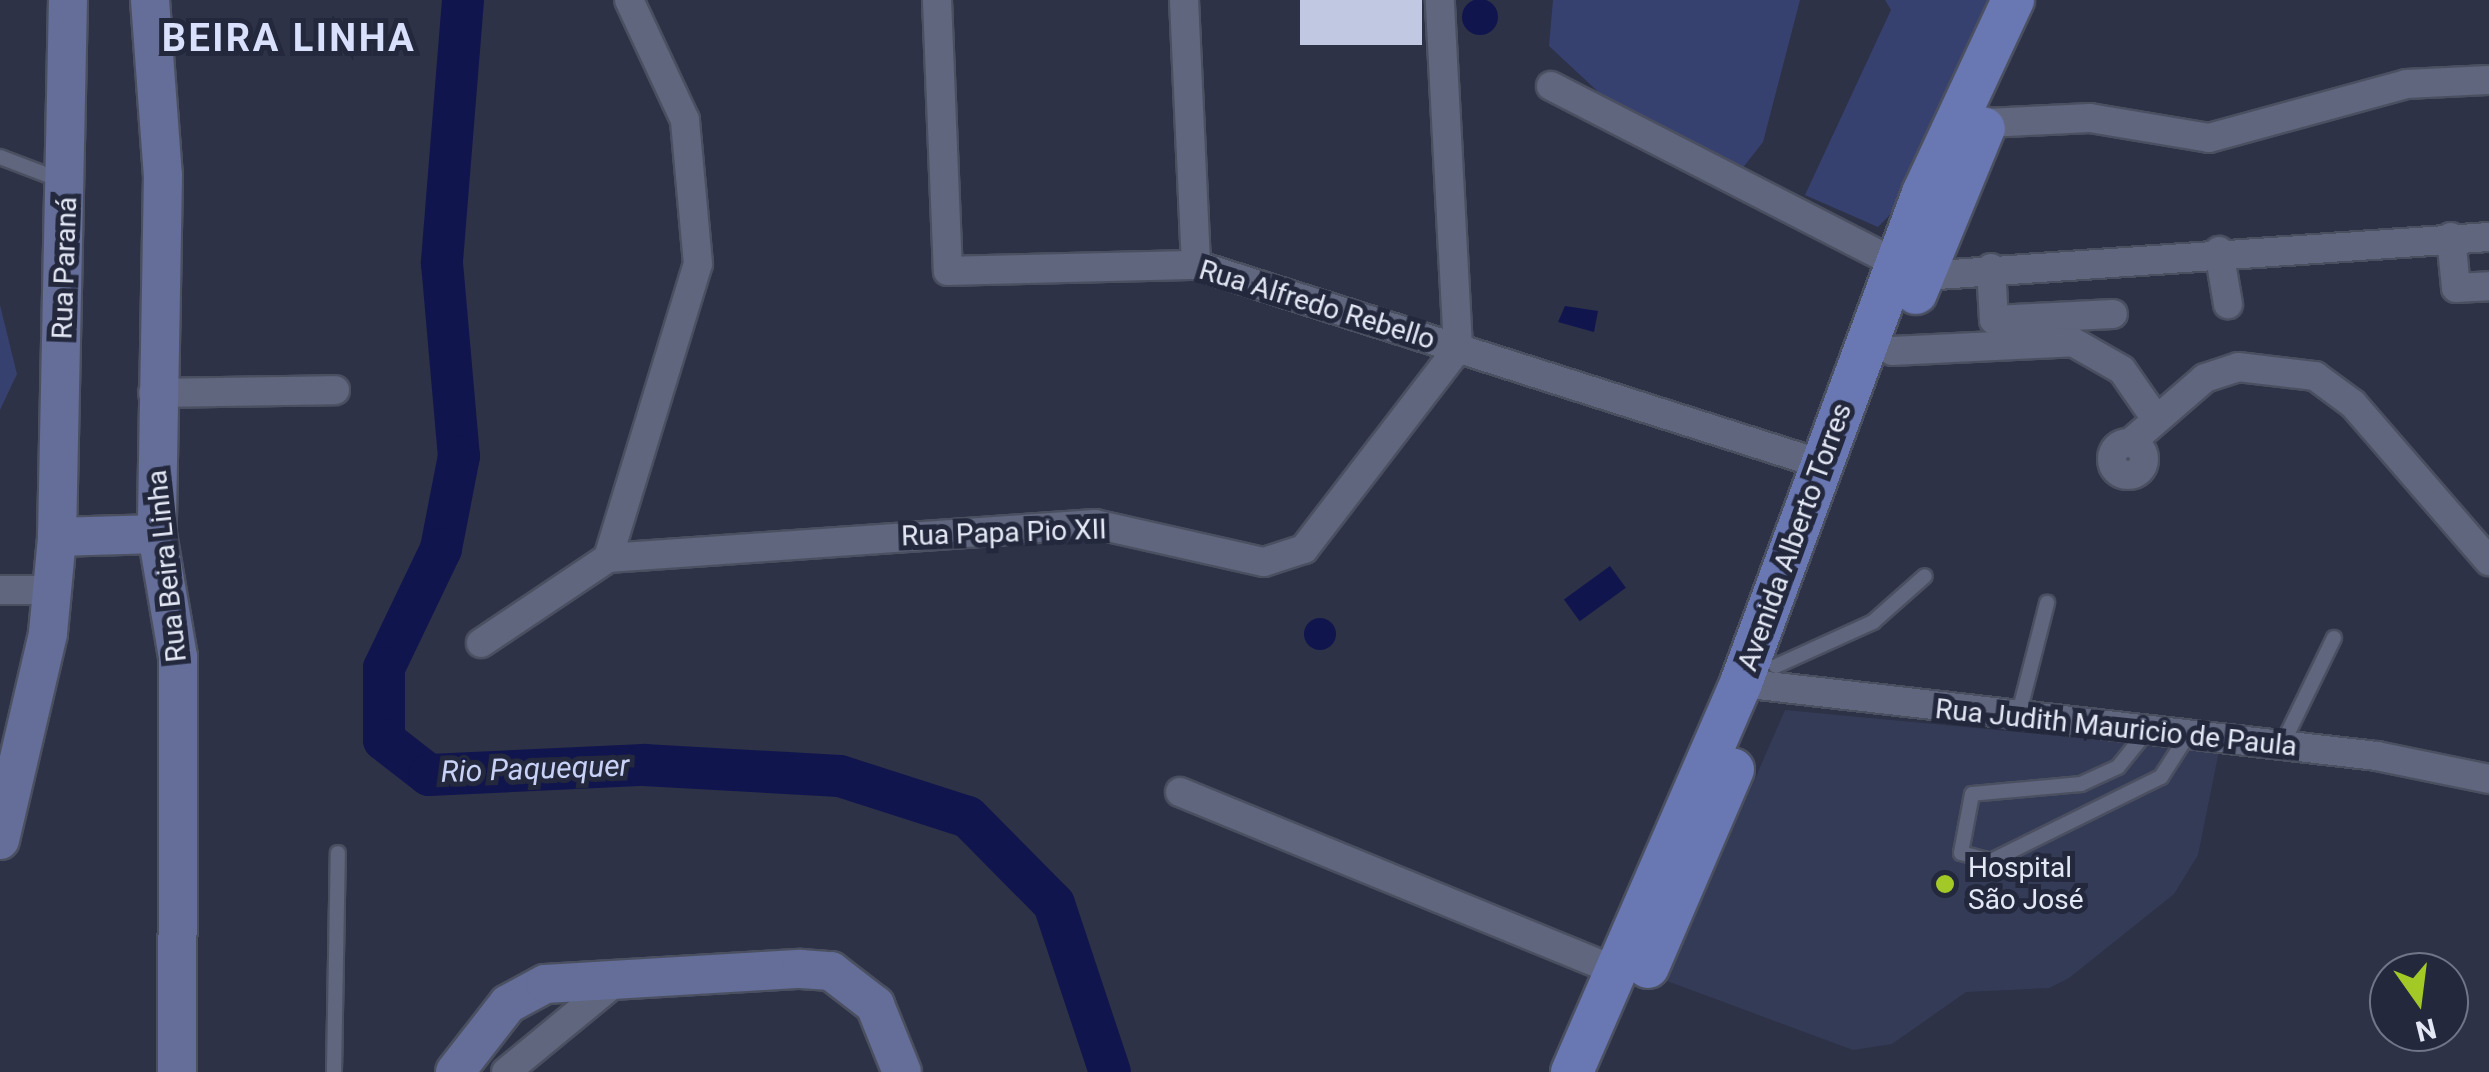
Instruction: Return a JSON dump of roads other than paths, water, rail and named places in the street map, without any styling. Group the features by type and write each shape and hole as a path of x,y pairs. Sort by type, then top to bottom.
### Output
{"main road":[{"name":"Avenida Alberto Torres","path":"1601,1072 1892,352 1910,270 2013,0"},
{"name":"Avenida Alberto Torres","path":"1572,1072 1616,971 1761,680 1821,464 1910,270 1986,123 2040,0"}],"street":[{"name":"Rua Paraná","path":"0,840 7,754 35,694 57,536 69,183 68,0"},
{"name":"Rua Beira Linha","path":"150,0 164,175 153,394 157,534 178,658 177,1072"},
{"path":"608,558 698,264 685,120 629,0"},
{"name":"Rua Alfredo Rebello","path":"938,0 948,271 1196,265 1821,464"},
{"path":"1184,0 1196,265"},
{"path":"1440,0 1458,348"},
{"path":"1986,123 2090,118 2209,138 2406,84 2489,80"},
{"path":"1550,86 1910,270 2489,236"},
{"path":"2451,237 2456,288 2489,286"},
{"path":"2218,250 2228,304"},
{"path":"1991,268 1994,320 2113,314"},
{"path":"1892,352 2073,342 2122,370 2154,416"},
{"name":"Rua Papa Pio XII","path":"481,643 608,558 1094,524 1264,562 1289,559 1317,538 1458,348"},
{"path":"2130,443 2154,416 2238,367 2315,376 2353,404 2489,561"},
{"path":"153,394 335,390"},
{"path":"57,536 157,534"},
{"path":"0,590 51,590"},
{"name":"Rua Judith Mauricio de Paula","path":"1761,680 2018,718 2281,746 2489,779"},
{"path":"1180,792 1616,971"},
{"path":"455,1072 508,1004 544,984 628,972 831,970 875,1004 902,1072"},
{"path":"506,1072 628,972"}],"lane":[{"path":"0,157 69,183"},
{"path":"1761,680 1873,622 1925,576"},
{"path":"2018,718 2047,602"},
{"path":"2281,746 2334,638"},
{"path":"2146,731 2118,767 2081,784 1972,794 1961,852 1990,860 2161,777 2188,735"},
{"path":"334,1072 338,853"}],"waterway":[{"name":"Rio Paquequer","path":"463,0 442,263 459,456 441,549 384,668 384,740 429,775 644,765 840,776 968,817 1054,904 1110,1072"}],"place":[{"name":"Hospital São José","path":"1945,884"}],"district":[{"name":"BEIRA LINHA","path":"289,39"}]}
